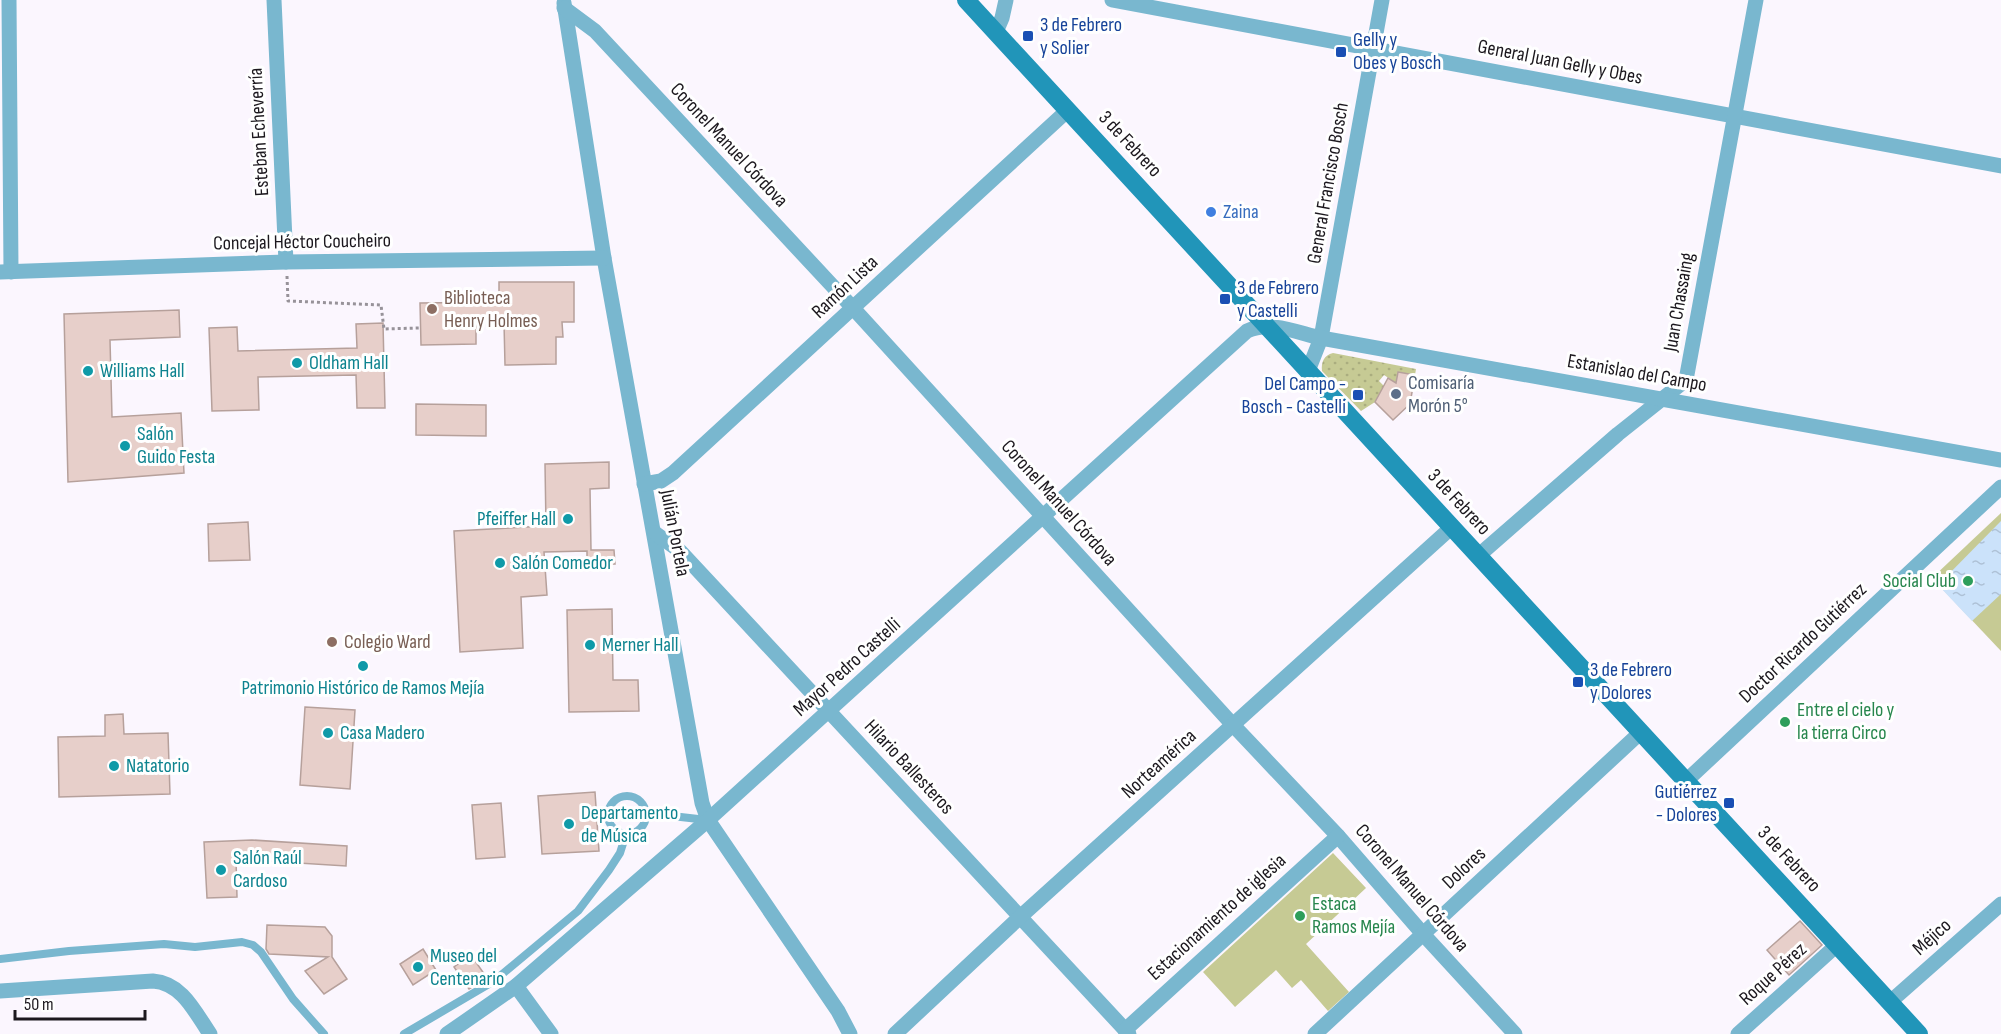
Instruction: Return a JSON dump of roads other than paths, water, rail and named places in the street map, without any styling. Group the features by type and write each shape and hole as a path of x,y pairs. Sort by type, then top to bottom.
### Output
{"main road":[{"name":"3 de Febrero","path":"966,0 1919,1034"}],"street":[{"path":"6,272 9,0"},
{"name":"Esteban Echeverría","path":"274,0 286,262"},
{"path":"996,32 1006,0"},
{"name":"General Juan Gelly y Obes","path":"1112,0 2001,166"},
{"name":"General Francisco Bosch","path":"1308,371 1322,338 1382,0"},
{"name":"Juan Chassaing","path":"1478,556 1618,434 1686,380 1756,0"},
{"name":"Julián Portela","path":"564,4 604,258 702,803 708,820 838,1011 850,1034"},
{"name":"Coronel Manuel Córdova","path":"564,4 595,31 853,308 1233,725 1338,836 1423,934 1515,1034"},
{"name":"Ramón Lista","path":"644,484 661,481 673,473 1068,110"},
{"name":"Concejal Héctor Coucheiro","path":"6,272 286,262 604,258"},
{"name":"Mayor Pedro Castelli","path":"447,1034 516,986 708,820 1247,331 1257,326 1267,326"},
{"name":"Estanislao del Campo","path":"1267,326 1322,338 2001,460"},
{"name":"Doctor Ricardo Gutiérrez","path":"1686,781 2001,487"},
{"name":"Norteamérica","path":"895,1034 1020,917 1452,527"},
{"name":"Hilario Ballesteros","path":"655,533 680,552 1127,1032"},
{"name":"Dolores","path":"1323,1032 1423,934 1641,732"},
{"name":"Estacionamiento de iglesia","path":"1127,1032 1338,836"},
{"name":"Méjico","path":"1890,1002 2001,904"},
{"name":"Roque Pérez","path":"1738,1034 1837,945"},
{"path":"0,991 165,981 175,987 210,1034"},
{"path":"516,986 550,1034"}],"lane":[{"path":"625,795 639,799 645,806 646,817 637,832 626,834 613,828 608,819 608,809 612,803 625,795"},
{"path":"646,817 672,816 708,820"},
{"path":"404,1034 494,981 578,911 620,853 626,834"},
{"path":"0,959 164,944 195,947 242,942 253,945 261,952 293,999 324,1034"}],"water":[{"name":"Social Club","path":"2001,521 2001,594 1972,621 1938,585"}],"place":[{"name":"3 de Febrero y Solier","path":"1028,36"},
{"name":"Gelly y Obes y Bosch","path":"1341,52"},
{"name":"Zaina","path":"1211,212"},
{"name":"3 de Febrero y Castelli","path":"1225,299"},
{"name":"Biblioteca Henry Holmes","path":"432,309"},
{"name":"Oldham Hall","path":"297,363"},
{"name":"Williams Hall","path":"88,371"},
{"name":"Comisaría Morón 5°","path":"1396,394"},
{"name":"Del Campo - Bosch - Castelli","path":"1358,395"},
{"name":"Salón Guido Festa","path":"125,446"},
{"name":"Pfeiffer Hall","path":"568,519"},
{"name":"Salón Comedor","path":"500,563"},
{"name":"Social Club","path":"1968,581"},
{"name":"Colegio Ward","path":"332,642"},
{"name":"Merner Hall","path":"590,645"},
{"name":"Patrimonio Histórico de Ramos Mejía","path":"363,666"},
{"name":"3 de Febrero y Dolores","path":"1578,682"},
{"name":"Entre el cielo y la tierra Circo","path":"1785,722"},
{"name":"Casa Madero","path":"328,733"},
{"name":"Natatorio","path":"114,766"},
{"name":"Gutiérrez - Dolores","path":"1729,803"},
{"name":"Departamento de Música","path":"569,824"},
{"name":"Salón Raúl Cardoso","path":"221,870"},
{"name":"Estaca Ramos Mejía","path":"1300,916"},
{"name":"Museo del Centenario","path":"418,967"}]}
